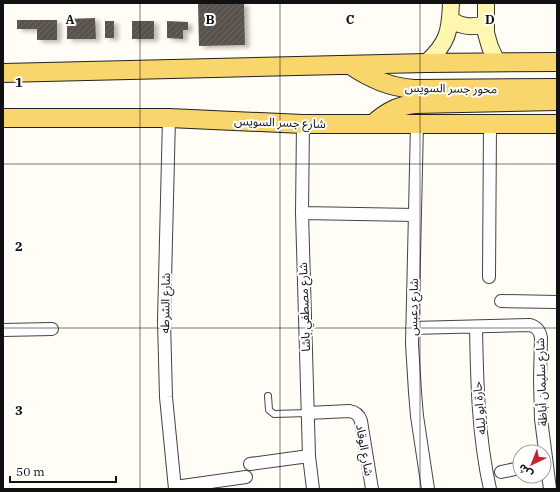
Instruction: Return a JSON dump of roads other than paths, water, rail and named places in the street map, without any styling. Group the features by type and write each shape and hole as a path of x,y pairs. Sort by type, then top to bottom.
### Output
{"main road":[{"path":"426,63 435,55 444,43 451,20 451,3"},
{"path":"486,3 486,33 488,42 497,62"},
{"path":"451,20 461,26 467,27 485,24"},
{"path":"3,73 426,63 557,62"},
{"name":"محور جسر السويس","path":"350,65 376,80 402,88 557,88"},
{"name":"محور جسر السويس","path":"373,124 388,112 406,105 557,101"},
{"name":"شارع جسر السويس","path":"3,118 169,118 303,124 557,124"}],"street":[{"name":"شارع الشرطه","path":"169,118 164,322 166,397 175,488"},
{"name":"شارع مصطفي باشا","path":"303,124 302,213 309,456 313,489"},
{"name":"شارع دعبس","path":"417,124 412,328 413,362 417,416 428,489"},
{"path":"489,277 490,125"},
{"path":"302,213 415,215"},
{"path":"502,301 557,302"},
{"name":"شارع سليمان أباظة","path":"412,328 530,325 537,328 541,338 540,378 543,444"},
{"name":"حارة ابو ليله","path":"476,327 477,379 481,430 490,489"},
{"path":"3,330 52,329"},
{"name":"شارع الوقاد","path":"308,413 349,411 358,415 361,421 372,489"},
{"path":"250,464 309,456"},
{"path":"501,472 512,470"},
{"path":"175,488 246,477"}],"lane":[{"path":"268,396 270,410 274,414 308,413"}]}
